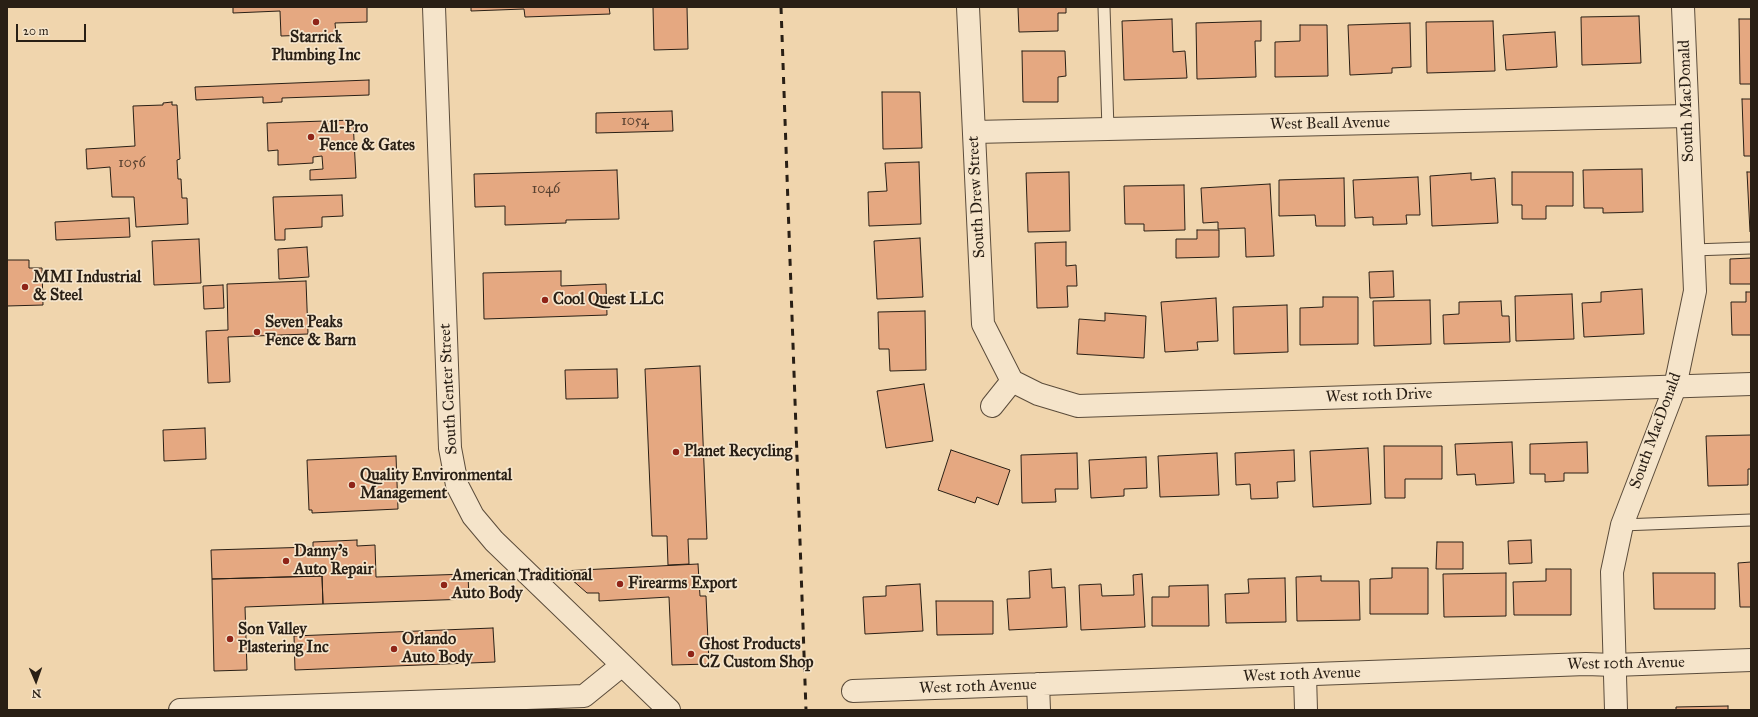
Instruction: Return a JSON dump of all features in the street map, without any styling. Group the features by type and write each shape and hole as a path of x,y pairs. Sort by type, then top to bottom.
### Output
{"street":[{"name":"South Center Street","path":"434,7 450,448 458,485 472,516 494,541 621,666 669,710"},
{"name":"South Drew Street","path":"968,7 982,324 1012,381"},
{"name":"South MacDonald","path":"1616,710 1612,572 1622,525 1675,387 1695,291 1683,7"},
{"name":"West Beall Avenue","path":"974,132 1687,116"},
{"path":"992,406 1012,381"},
{"name":"West 10th Drive","path":"1012,381 1038,394 1078,406 1751,384"},
{"name":"West 10th Avenue","path":"852,691 1586,664 1614,665 1751,660"},
{"path":"180,710 380,706 584,696 621,666"},
{"path":"1305,675 1306,710"},
{"path":"1038,684 1039,710"}],"lane":[{"path":"1104,7 1108,129"},
{"path":"1693,250 1751,248"},
{"path":"1622,525 1751,520"}],"building":[{"name":"Starrick Plumbing Inc","path":"233,7 367,7 367,22 335,23 336,34 281,36 280,11 233,13"},
{"path":"471,7 609,7 610,14 525,17 524,9 471,11"},
{"path":"653,7 687,7 688,49 654,50"},
{"path":"1018,7 1066,7 1066,13 1058,13 1058,31 1019,32"},
{"path":"1639,16 1641,63 1582,65 1581,17"},
{"path":"1172,19 1173,52 1185,51 1187,78 1124,80 1122,21"},
{"path":"1739,19 1751,19 1751,84 1740,84"},
{"path":"1261,21 1261,41 1255,41 1256,77 1197,79 1196,23"},
{"path":"1493,21 1495,71 1427,73 1426,22"},
{"path":"1410,23 1411,67 1392,68 1392,73 1350,75 1348,25"},
{"path":"1300,25 1327,25 1328,76 1275,77 1275,42 1300,41"},
{"path":"1555,32 1557,67 1506,70 1503,35"},
{"path":"1022,51 1065,51 1066,76 1058,77 1058,102 1023,102"},
{"path":"369,80 369,95 282,98 282,102 263,103 263,97 196,100 195,87"},
{"path":"882,92 920,92 922,148 883,149"},
{"path":"1742,99 1751,99 1751,156 1744,156"},
{"path":"172,102 172,105 177,105 180,159 177,160 178,179 181,179 182,198 187,198 188,224 136,227 134,197 112,197 110,167 87,169 86,149 135,146 133,106 163,105 163,103"},
{"path":"672,111 673,131 596,133 596,113"},
{"name":"All-Pro Fence & Gates","path":"353,120 356,178 310,180 310,170 323,169 322,156 313,157 313,163 278,165 278,150 268,151 267,123"},
{"path":"919,162 921,224 869,226 868,192 887,191 885,163"},
{"path":"1642,169 1643,212 1603,213 1603,208 1584,208 1583,170"},
{"path":"617,170 619,219 566,220 566,223 505,225 505,206 475,207 474,174"},
{"path":"1069,172 1070,231 1028,232 1026,173"},
{"path":"1512,172 1573,172 1573,206 1546,206 1546,219 1522,219 1522,205 1512,205"},
{"path":"1747,172 1751,172 1751,232 1750,232"},
{"path":"1471,173 1471,180 1495,178 1498,223 1432,226 1430,176"},
{"path":"1418,177 1420,215 1406,215 1407,224 1373,225 1373,217 1355,218 1353,180"},
{"path":"1344,178 1345,226 1316,226 1315,215 1279,216 1279,180"},
{"path":"1270,184 1274,256 1246,257 1245,228 1218,229 1218,222 1203,223 1201,188"},
{"path":"1184,185 1185,230 1144,231 1144,224 1125,224 1124,186"},
{"path":"342,195 343,216 322,217 322,227 285,229 285,240 275,240 273,197"},
{"path":"129,218 130,237 56,240 55,222"},
{"path":"1197,230 1219,230 1219,257 1176,258 1176,239 1197,239"},
{"path":"920,238 923,297 877,299 874,241"},
{"path":"199,239 201,283 154,285 152,241"},
{"path":"1066,242 1066,266 1076,265 1077,286 1067,286 1068,307 1037,308 1035,243"},
{"path":"307,247 309,277 279,279 278,249"},
{"path":"1751,258 1751,284 1730,284 1730,259"},
{"name":"MMI Industrial & Steel","path":"7,260 29,260 29,268 42,268 43,305 7,306"},
{"name":"Cool Quest LLC","path":"561,271 561,286 606,284 607,315 484,319 483,273"},
{"path":"1393,271 1394,297 1370,298 1369,272"},
{"name":"Seven Peaks Fence & Barn","path":"306,281 308,334 228,337 230,382 208,383 206,331 228,330 227,284"},
{"path":"223,285 224,308 204,309 203,286"},
{"path":"1642,289 1644,334 1584,337 1582,303 1601,302 1601,292"},
{"path":"1746,292 1751,292 1751,335 1732,335 1731,302 1746,302"},
{"path":"1572,294 1574,339 1516,341 1515,296"},
{"path":"1323,297 1358,297 1358,344 1300,345 1300,308 1323,307"},
{"path":"1216,298 1218,341 1197,342 1198,350 1165,352 1161,302"},
{"path":"1430,300 1431,344 1374,346 1373,301"},
{"path":"1501,301 1502,316 1509,316 1510,342 1444,344 1443,315 1459,314 1459,302"},
{"path":"1287,305 1288,352 1234,354 1233,307"},
{"path":"925,311 926,370 890,371 889,349 879,349 878,312"},
{"path":"1105,313 1146,316 1144,358 1077,354 1079,319 1105,321"},
{"name":"Planet Recycling","path":"700,366 707,539 688,539 689,564 668,565 667,536 652,536 645,369"},
{"path":"617,369 618,398 566,399 565,370"},
{"path":"924,384 933,441 886,448 877,391"},
{"path":"205,428 206,459 164,461 163,430"},
{"path":"1751,435 1751,469 1748,469 1748,485 1708,486 1706,436"},
{"path":"1512,442 1514,483 1476,485 1475,474 1457,475 1455,444"},
{"path":"1587,442 1588,473 1564,473 1564,481 1545,482 1545,474 1530,474 1530,444"},
{"path":"1384,446 1442,446 1442,479 1405,479 1405,498 1385,498"},
{"path":"1368,448 1371,504 1313,507 1310,451"},
{"path":"951,450 1010,470 998,505 977,497 975,503 938,490"},
{"path":"1294,450 1295,481 1277,482 1278,498 1251,499 1250,484 1236,485 1235,453"},
{"path":"1077,453 1078,489 1055,489 1056,502 1022,503 1021,455"},
{"path":"1217,453 1219,495 1160,497 1158,456"},
{"name":"Quality Environmental Management","path":"396,456 398,509 312,513 312,510 309,510 307,460"},
{"path":"1146,457 1147,488 1124,489 1124,496 1091,498 1089,460"},
{"path":"357,540 357,546 375,545 376,577 468,574 469,599 323,604 322,576 212,579 211,550 313,547 313,542"},
{"path":"1531,540 1532,563 1509,564 1508,541"},
{"path":"1437,542 1463,542 1463,569 1436,569"},
{"path":"1751,562 1751,607 1740,607 1738,563"},
{"path":"698,564 700,596 706,596 709,664 672,665 669,597 599,601 599,593 587,593 562,571"},
{"path":"1392,568 1428,568 1428,614 1370,614 1370,579 1392,578"},
{"path":"1051,569 1052,588 1065,587 1067,627 1009,630 1007,599 1030,598 1029,571"},
{"path":"1546,569 1571,569 1571,615 1514,615 1513,582 1546,581"},
{"path":"1506,573 1506,616 1444,617 1443,574"},
{"path":"1653,573 1715,573 1715,609 1654,609"},
{"path":"1142,574 1145,627 1081,630 1079,585 1101,584 1102,596 1134,595 1133,575"},
{"name":"Son Valley Plastering Inc","path":"322,576 323,604 245,607 247,670 214,671 212,579"},
{"path":"1321,576 1321,581 1359,581 1360,620 1297,621 1296,577"},
{"path":"1285,578 1286,622 1226,623 1225,594 1249,593 1248,579"},
{"path":"920,584 923,631 865,634 863,597 886,596 886,586"},
{"path":"1208,585 1209,626 1152,626 1152,597 1169,597 1169,586"},
{"path":"936,601 993,601 993,634 937,635"},
{"name":"Orlando Auto Body","path":"493,628 495,662 295,670 294,636"},
{"path":"1728,706 1728,710 1676,710 1676,707"}],"railway":[{"path":"781,7 806,710"}],"place":[{"name":"Starrick Plumbing Inc","path":"316,22"},
{"name":"All-Pro Fence & Gates","path":"311,137"},
{"name":"MMI Industrial & Steel","path":"25,287"},
{"name":"Cool Quest LLC","path":"545,300"},
{"name":"Seven Peaks Fence & Barn","path":"257,332"},
{"name":"Planet Recycling","path":"676,452"},
{"name":"Quality Environmental Management","path":"352,485"},
{"name":"Danny's Auto Repair","path":"286,561"},
{"name":"Firearms Export","path":"620,584"},
{"name":"American Traditional Auto Body","path":"444,585"},
{"name":"Son Valley Plastering Inc","path":"230,639"},
{"name":"Orlando Auto Body","path":"394,649"},
{"name":"Ghost Products CZ Custom Shop","path":"691,654"}]}
